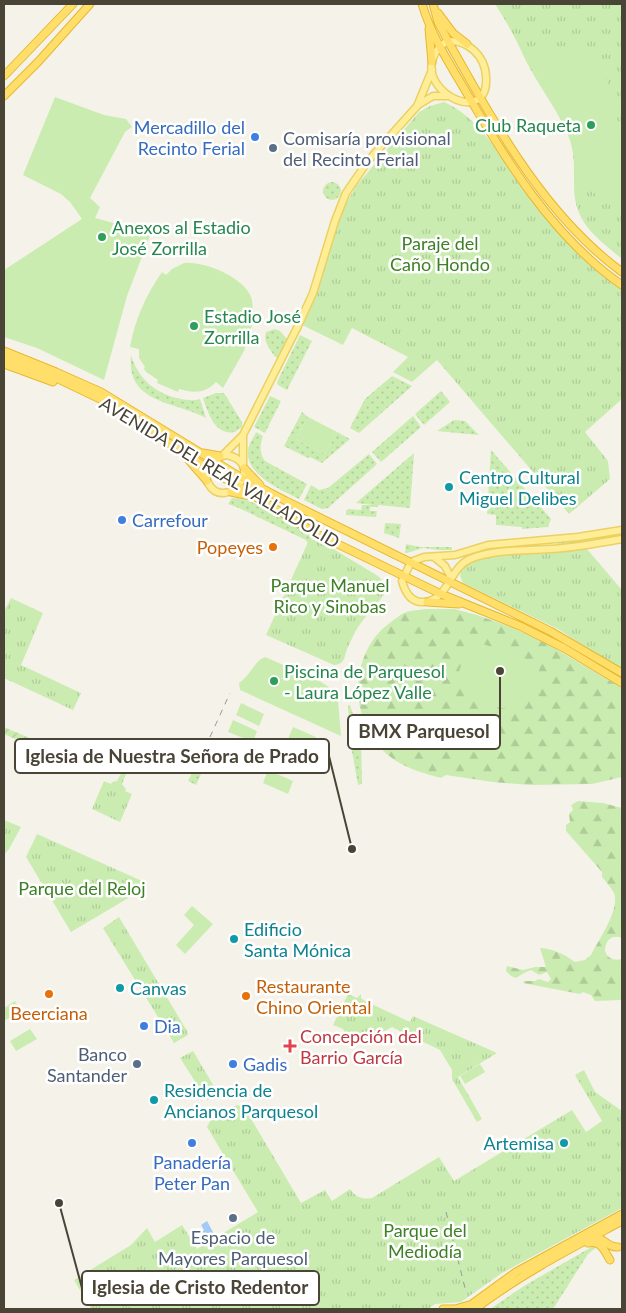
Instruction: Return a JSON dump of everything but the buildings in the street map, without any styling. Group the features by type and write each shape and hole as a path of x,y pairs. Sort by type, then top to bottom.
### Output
{"highway":[{"path":"4,76 73,4"},
{"path":"4,96 38,62 90,4"},
{"path":"422,4 428,26 432,62"},
{"path":"433,4 438,22 448,41 516,155 563,217 600,254 622,272"},
{"path":"433,4 445,24 467,44"},
{"path":"428,26 507,159 556,225 594,264 622,285"},
{"name":"AVENIDA DEL REAL VALLADOLID","path":"4,351 101,392 242,478 550,631 622,673"},
{"name":"AVENIDA DEL REAL VALLADOLID","path":"4,358 81,389 116,408 209,469 319,535 441,594 546,638 622,682"},
{"path":"4,364 116,408"},
{"path":"167,441 190,461 207,481"},
{"path":"197,451 221,456"},
{"path":"243,466 266,490"},
{"path":"231,492 256,497"},
{"path":"427,602 471,606"},
{"path":"443,1309 474,1306 516,1272 622,1214"},
{"path":"466,1309 474,1306 543,1263 622,1221"},
{"path":"604,1240 605,1230"},
{"path":"587,1234 604,1240 609,1245 618,1247"},
{"path":"582,1243 595,1241 600,1243 610,1260"}],"main road":[{"path":"418,105 432,70 432,62 440,46 448,41 467,44 477,54 485,68 485,92 472,103 462,102 449,96 439,86 432,70"},
{"path":"243,435 242,478 238,486 231,492 221,493 216,491 207,481 209,469 243,435 309,302 346,193 368,161 418,105 433,96 449,96"},
{"path":"221,456 234,456 243,466"},
{"path":"622,530 578,537 488,545 455,555 424,557 411,562 403,576 404,590 408,596 421,602 427,602 441,594 461,564 470,559 486,555 571,547 622,539"},
{"path":"434,557 445,566 450,580"}],"green space":[{"path":"495,4 622,4 622,259 595,236 582,220 575,199 573,155 569,137"},
{"name":"Club Raqueta","path":"535,45 594,50 600,54 622,138 622,206 575,184 575,157 571,141 560,117 526,60 526,55"},
{"name":"Anexos al Estadio José Zorrilla","path":"55,97 104,115 126,119 132,127 125,132 90,198 100,207 95,218 151,233 127,296 104,380 37,348 4,337 4,270 82,219 70,202 61,194 23,175"},
{"name":"Paraje del Caño Hondo","path":"444,102 456,108 477,125 564,239 591,266 622,289 622,399 585,432 608,461 610,479 569,514 437,360 412,382 393,372 408,357 352,328 343,345 302,325 318,288 333,235 356,186 419,112"},
{"path":"332,182 338,185 341,191 338,197 332,200 326,197 323,191 326,185"},
{"name":"Estadio José Zorrilla","path":"184,263 201,264 211,267 237,281 249,293 253,305 252,312 256,313 244,351 223,388 216,382 203,391 194,392 179,389 178,392 157,383 158,380 144,369 145,367 139,358 139,349 130,347 138,317 156,281 162,272 166,275 172,269"},
{"path":"275,329 280,331 287,339 278,357 275,357 265,339 266,332"},
{"path":"300,335 312,341 287,390 278,385 277,382"},
{"path":"131,355 134,364 143,378 156,389 172,397 200,399 206,418 194,412 167,404 144,392 136,383 132,371"},
{"path":"392,376 412,386 359,433 350,428 365,399"},
{"path":"441,391 450,402 424,425 415,414"},
{"path":"216,393 224,393 242,422 242,427 235,432 228,432 217,427 210,416 203,398"},
{"path":"270,396 281,401 265,433 254,427"},
{"path":"302,412 308,417 296,439 325,454 337,432 350,439 322,463 284,446"},
{"path":"413,416 421,427 381,462 372,452"},
{"path":"308,417 337,432 325,454 296,439"},
{"path":"454,420 465,421 479,435 437,431"},
{"path":"256,432 263,436 261,449 265,461 307,484 299,499 264,479 251,464 248,456 249,446"},
{"path":"491,450 551,519 548,527 522,529 522,527 496,525 496,515 487,514"},
{"path":"414,453 410,508 378,505 378,507 370,507 370,511 377,511 376,517 346,515 348,509 361,510 362,505 373,505 356,503"},
{"path":"369,454 377,464 328,508 322,509 304,500 311,485 319,490 328,488"},
{"path":"232,498 243,499 264,507 313,537 308,544 306,540 228,504"},
{"path":"385,523 401,524 399,538 384,533"},
{"path":"622,532 622,537 558,546 557,542"},
{"name":"Parque Manuel Rico y Sinobas","path":"317,539 378,576 384,582 387,590 357,628 343,660 334,665 266,635 309,540"},
{"path":"406,544 420,547 452,547 452,550 423,548 405,553"},
{"path":"587,549 622,590 622,671 558,629 463,583 460,576 462,567 489,555"},
{"path":"11,598 43,613 21,665 81,693 73,710 4,678 4,612"},
{"path":"426,609 454,609 508,626 544,642 622,688 622,777 592,784 529,785 446,775 441,778 407,767 384,752 368,731 362,715 359,681 362,664 368,648 378,634 391,622 407,612"},
{"path":"471,640 541,664 527,705 517,709 500,708 480,702 464,692 459,685 458,677"},
{"path":"265,657 318,680 329,687 338,701 341,736 240,690 239,683 258,661"},
{"path":"241,703 264,714 259,726 236,715"},
{"path":"348,705 350,705 361,740 362,784 358,785 350,740"},
{"path":"233,720 257,731 253,742 228,732"},
{"path":"4,727 55,749 52,755 4,734"},
{"path":"293,727 316,737 311,749 288,739"},
{"path":"199,758 207,761 196,785 188,781"},
{"path":"123,770 127,772 122,784 126,789 125,791 132,794 120,822 92,809 104,781 111,784 117,781"},
{"path":"268,770 293,781 288,794 263,783"},
{"path":"578,801 603,803 622,808 622,938 612,937 606,944 605,951 612,959 622,959 622,1000 595,1001 591,995 583,992 580,994 523,983 524,981 539,979 548,982 551,979 547,972 539,975 531,970 516,978 506,971 507,966 523,970 546,967 540,948 559,952 575,962 585,960 591,955 611,916 614,908 614,893 602,877 602,872 566,831 566,825 570,822 569,814 573,810 571,805"},
{"path":"4,820 21,827 4,855"},
{"name":"Parque del Reloj","path":"37,834 142,881 130,897 71,932 26,857"},
{"path":"192,906 213,924 185,954 176,945 194,925 184,915"},
{"path":"119,917 187,1031 188,1035 174,1043 103,928"},
{"path":"348,994 357,998 361,994 361,998 365,1001 410,1022 413,1016 497,1053 458,1077 482,1119 477,1122 452,1079 452,1070 440,1050 392,1027 364,1042 359,1037 349,1043 343,1029 333,1025"},
{"path":"15,1001 21,1011 4,1021 4,1008"},
{"path":"30,1029 37,1039 16,1051 10,1041"},
{"path":"193,1051 218,1093 207,1100 180,1058"},
{"path":"480,1064 485,1072 465,1084 460,1076"},
{"name":"Parque del Mediodía","path":"584,1070 595,1092 622,1111 622,1208 502,1273 461,1302 435,1304 428,1309 91,1309 74,1280 131,1245 147,1228 155,1242 182,1225 197,1249 258,1212 207,1127 210,1121 237,1105 244,1107 301,1203 325,1190 332,1201 350,1189 360,1197 368,1199 439,1157 454,1181 572,1110 586,1132 602,1121 575,1075"},
{"path":"595,1245 597,1247 588,1254 553,1309 490,1309 524,1286"},
{"path":"143,1278 152,1293 129,1307 120,1292"}],"water":[{"path":"207,1221 214,1234 198,1244 194,1236 204,1230 201,1225"}],"railway":[{"path":"205,748 230,693"},
{"path":"446,1212 465,1288"}],"place":[{"name":"Club Raqueta","path":"591,125"},
{"name":"Mercadillo del Recinto Ferial","path":"255,137"},
{"name":"Comisaría provisional del Recinto Ferial","path":"273,148"},
{"name":"Anexos al Estadio José Zorrilla","path":"102,237"},
{"name":"Estadio José Zorrilla","path":"194,326"},
{"name":"Centro Cultural Miguel Delibes","path":"449,487"},
{"name":"Carrefour","path":"122,520"},
{"name":"Popeyes","path":"273,547"},
{"name":"BMX Parquesol","path":"500,671"},
{"name":"Piscina de Parquesol - Laura López Valle","path":"274,681"},
{"name":"Iglesia de Nuestra Señora de Prado","path":"352,849"},
{"name":"Edificio Santa Mónica","path":"234,939"},
{"name":"Canvas","path":"120,988"},
{"name":"Beerciana","path":"49,994"},
{"name":"Restaurante Chino Oriental","path":"246,996"},
{"name":"Dia","path":"144,1026"},
{"name":"Concepción del Barrio García","path":"290,1046"},
{"name":"Banco Santander","path":"137,1064"},
{"name":"Gadis","path":"233,1064"},
{"name":"Residencia de Ancianos Parquesol","path":"154,1100"},
{"name":"Panadería Peter Pan","path":"192,1143"},
{"name":"Artemisa","path":"564,1143"},
{"name":"Iglesia de Cristo Redentor","path":"59,1203"},
{"name":"Espacio de Mayores Parquesol","path":"233,1218"}]}
